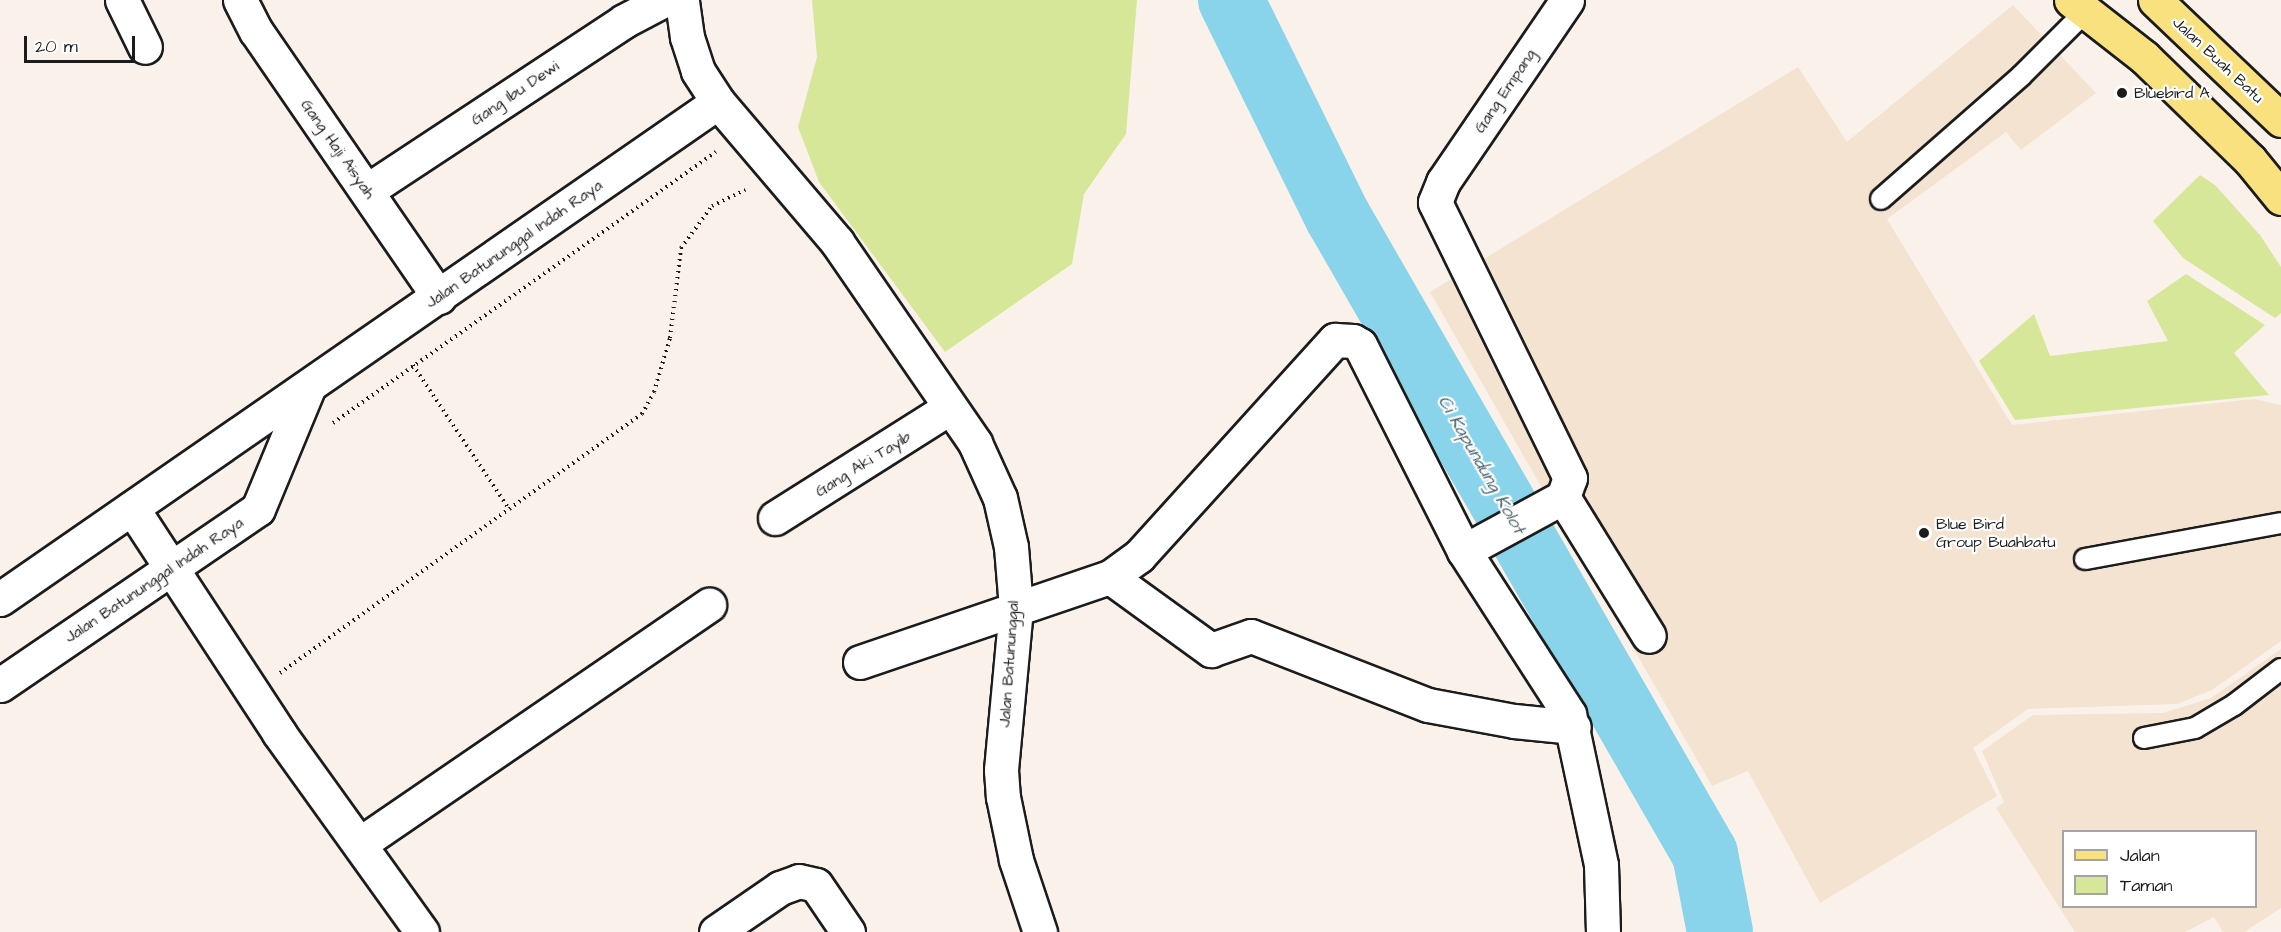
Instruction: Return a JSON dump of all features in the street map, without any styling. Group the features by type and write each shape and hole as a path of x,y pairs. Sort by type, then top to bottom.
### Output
{"main road":[{"name":"Jalan Buah Batu","path":"2155,0 2281,120"},
{"path":"2078,6 2144,57 2250,160 2281,198"}],"street":[{"path":"122,0 145,47"},
{"name":"Gang Haji Aisyah","path":"240,0 256,31 368,190 439,297"},
{"name":"Gang Ibu Dewi","path":"368,190 624,21 664,0"},
{"path":"682,0 687,37 698,71 718,102"},
{"name":"Gang Empang","path":"1555,501 1570,478 1565,464 1439,216 1435,202 1443,182 1567,0"},
{"name":"Jalan Batununggal","path":"718,102 837,242 975,443 1000,498 1011,547 1016,608 1001,770 1003,797 1016,860 1040,932"},
{"name":"Jalan Batununggal Indah Raya","path":"0,599 718,102"},
{"path":"860,662 1110,577 1139,556 1335,340 1345,338 1360,345 1464,551 1571,720 1601,865 1603,932"},
{"name":"Jalan Batununggal Indah Raya","path":"0,685 258,509 309,386"},
{"name":"Gang Aki Tayib","path":"775,518 949,408"},
{"path":"1464,551 1500,528 1555,501 1648,636"},
{"path":"132,508 255,691 279,733 422,932"},
{"path":"1110,577 1211,650 1251,636 1428,705 1514,721 1571,720"},
{"path":"360,843 463,776 709,605"},
{"path":"716,932 780,888 799,881 816,885 848,932"}],"lane":[{"path":"1881,199 2021,76 2078,6"},
{"path":"2085,559 2281,523"},
{"path":"2144,738 2195,728 2234,705 2281,669"}],"path":[{"path":"327,427 412,364 744,132"},
{"path":"255,691 642,414 654,392 670,338 681,248 712,206 780,173"},
{"path":"390,330 508,509"}],"shaded area":[{"name":"Blue Bird Group Buahbatu","path":"2013,5 2096,93 2021,150 2006,132 1887,219 2012,425 2254,399 2281,405 2281,641 2212,690 2177,704 2028,709 1973,748 1997,796 1820,903 1748,771 1712,786 1430,292 1798,67 1847,142"},
{"path":"2281,649 2281,908 2244,932 2223,932 2214,917 2185,932 2075,932 1996,808 2004,802 1982,751 2033,715 2163,713 2211,698"}],"green space":[{"path":"812,0 1137,0 1126,134 1084,194 1072,264 945,352 819,182 798,127 817,57"},
{"path":"2200,175 2215,185 2260,235 2281,267 2281,313 2275,318 2183,258 2153,221"},
{"path":"2186,274 2265,325 2234,353 2269,395 2015,420 1979,361 2034,314 2050,356 2168,341 2147,301"}],"waterway":[{"name":"Ci Kapundung Kolot","path":"1231,0 1338,217 1705,854 1720,932"}],"place":[{"name":"Bluebird A","path":"2122,93"},
{"name":"Blue Bird Group Buahbatu","path":"1924,533"}]}
